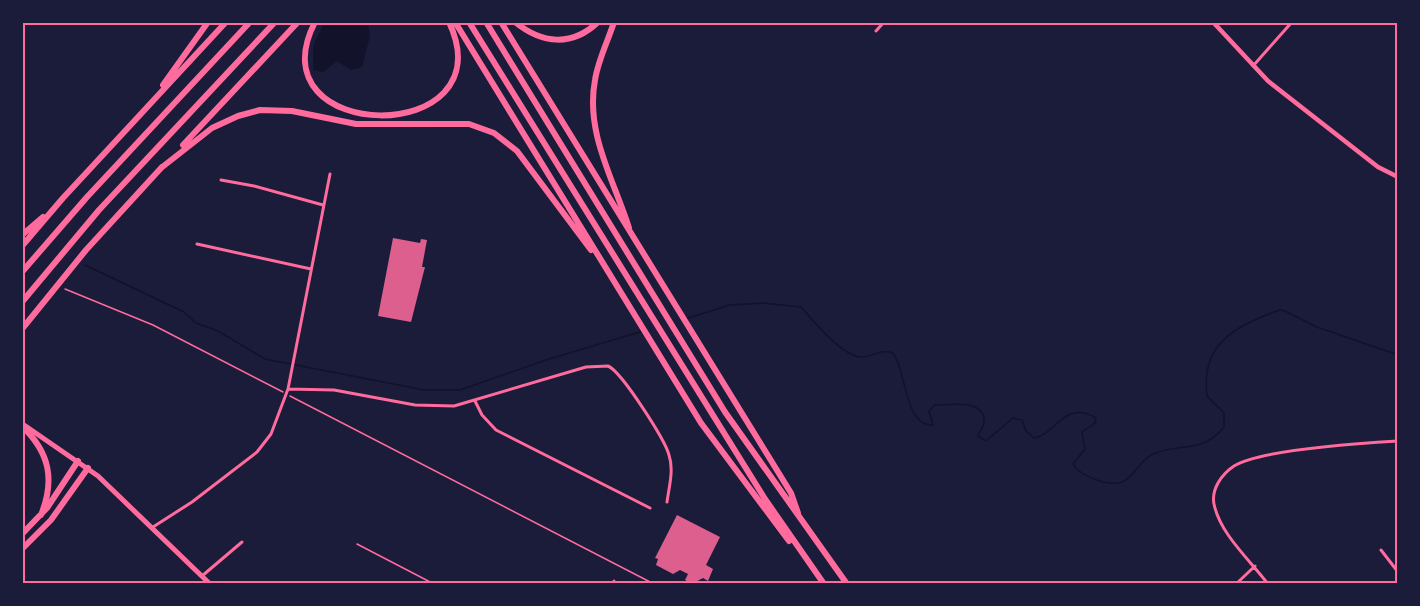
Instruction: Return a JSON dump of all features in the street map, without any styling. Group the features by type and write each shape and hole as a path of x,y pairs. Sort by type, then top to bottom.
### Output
{"highway":[{"path":"138,117 199,39 208,22"},
{"path":"22,246 63,198 226,22"},
{"path":"22,272 87,197 250,22"},
{"path":"22,302 99,210 275,22"},
{"path":"22,329 86,250 298,22"},
{"path":"315,22 305,51 305,65 310,84 322,98 337,107 376,114 420,109 437,101 449,88 455,78 459,58 457,44 449,22"},
{"path":"455,22 701,423 740,478 824,584"},
{"path":"469,22 765,499 815,572"},
{"path":"486,22 738,431 847,584"},
{"path":"501,22 791,493 801,522"},
{"path":"515,22 536,36 556,41 581,36 598,22"},
{"path":"614,22 596,76 593,110 603,155 632,237"},
{"path":"161,168 213,128 238,116 260,110 292,111 356,124 455,123 474,126 500,137 522,156 618,289"},
{"path":"22,235 63,198"},
{"path":"22,425 41,448 49,470 50,490 41,515"},
{"path":"22,534 41,515 78,461"},
{"path":"22,549 51,520 88,468"}],"main road":[{"path":"1213,22 1253,66 1378,167 1398,177"},
{"path":"22,425 88,468 210,584"}],"street":[{"path":"876,31 884,22"},
{"path":"1253,66 1292,22"},
{"path":"153,528 192,502 260,449 271,434 288,388 330,174"},
{"path":"221,180 254,186 323,205"},
{"path":"197,244 310,269"},
{"path":"288,388 334,390 436,407 475,401 586,367 611,367 623,379 669,454 671,472 667,502"},
{"path":"475,401 482,415 496,430 650,508"},
{"path":"1268,584 1222,525 1213,502 1220,477 1235,465 1273,455 1398,441"},
{"path":"202,576 242,542"},
{"path":"1382,550 1398,572"},
{"path":"1236,584 1255,567"}],"lane":[{"path":"357,544 434,584"}],"path":[{"path":"65,289 153,325 281,391"},
{"path":"293,398 654,584"}],"shaded area":[{"path":"324,23 368,23 370,36 362,67 351,70 337,61 323,72 313,70 313,46"}],"building":[{"path":"393,238 420,243 421,239 427,240 422,267 425,267 411,322 378,316"},
{"path":"677,515 720,537 706,565 713,569 708,581 703,578 692,584 685,580 688,574 680,570 673,574 656,565 658,559 655,558"}],"waterway":[{"path":"85,265 184,312 196,323 218,331 265,359 424,390 460,390 546,360 643,331"},
{"path":"685,319 730,305 763,303 801,307 828,337 845,351 861,357 881,352 893,353 901,371 911,407 916,417 923,423 933,425 929,411 935,405 973,406 983,415 984,425 978,436 986,441 1013,418 1022,420 1026,431 1034,438 1041,436 1068,415 1085,413 1096,418 1095,423 1082,432 1085,449 1073,464 1086,475 1099,481 1112,483 1128,479 1143,461 1153,454 1199,445 1215,436 1224,427 1224,413 1207,396 1206,378 1209,363 1215,350 1224,339 1249,322 1280,310 1285,311 1317,327 1398,355"}]}
